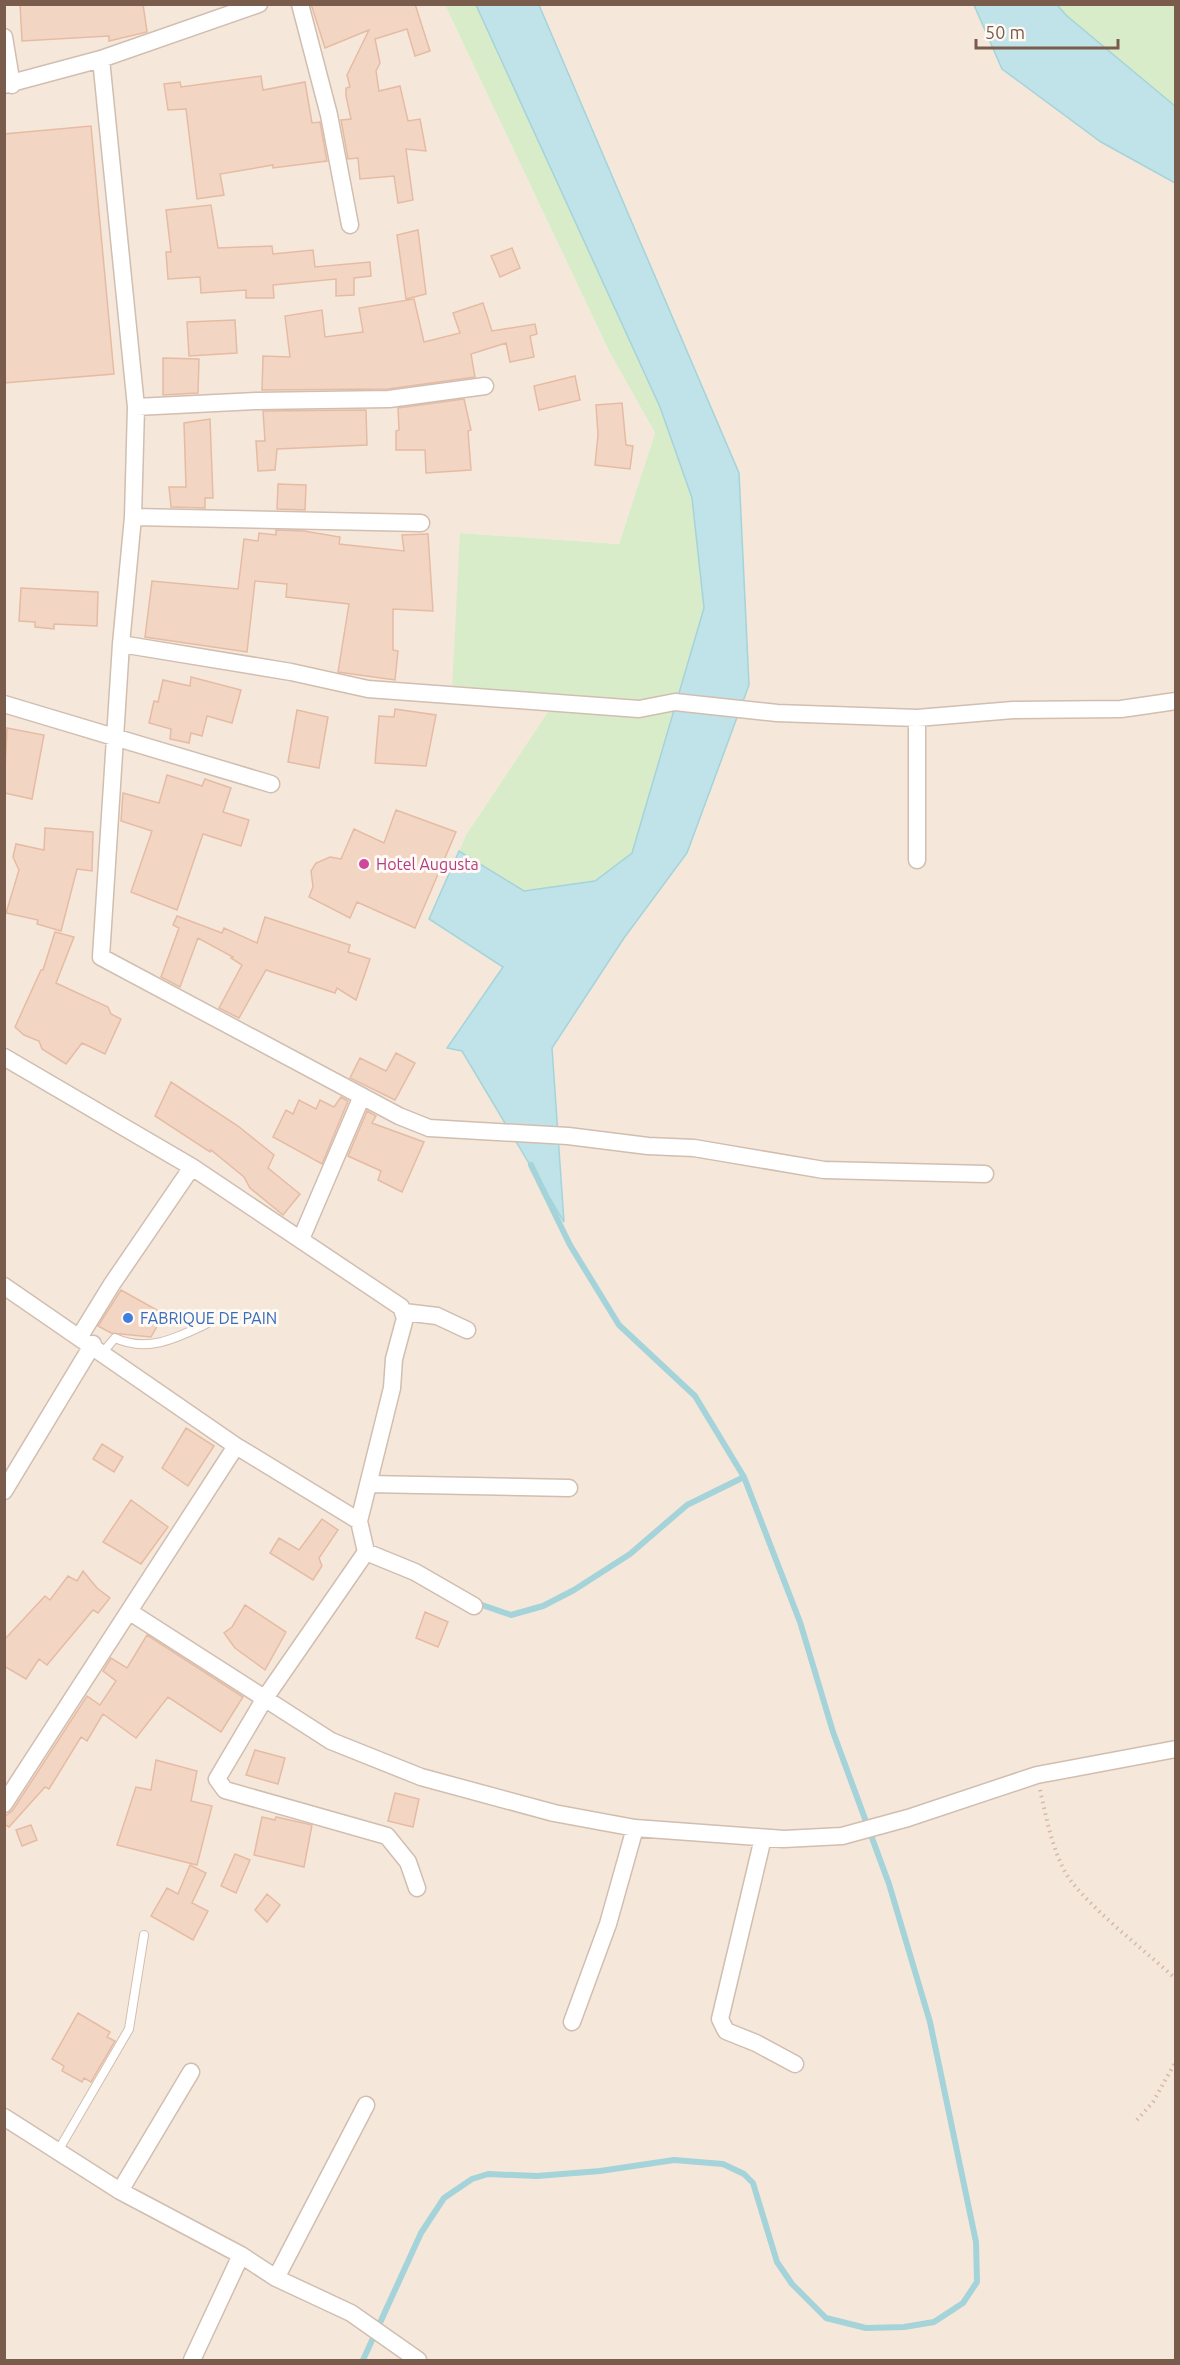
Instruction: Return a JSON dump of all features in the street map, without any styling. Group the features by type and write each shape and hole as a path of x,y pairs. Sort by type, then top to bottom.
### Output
{"street":[{"path":"300,4 329,115 350,225"},
{"path":"4,37 8,85 101,59 253,5"},
{"path":"101,59 136,407 133,517 121,645 101,957 362,1096 429,1128 568,1136 648,1146 694,1148 824,1170 985,1174"},
{"path":"136,407 256,401 389,399 485,386"},
{"path":"133,517 422,523"},
{"path":"121,645 291,672 368,689 639,709 675,702 777,713 917,718 1013,710 1121,709 1176,701"},
{"path":"4,704 271,784"},
{"path":"917,718 917,860"},
{"path":"4,1058 192,1167 366,1282 404,1312 436,1316 467,1330"},
{"path":"301,1239 362,1096"},
{"path":"4,1491 92,1344 112,1284 192,1167"},
{"path":"4,1286 92,1344 236,1446 359,1521"},
{"path":"404,1312 405,1318 394,1359 392,1388 359,1521 366,1552 265,1698 217,1779 225,1790 387,1836 408,1863 417,1888"},
{"path":"4,1804 236,1446"},
{"path":"368,1484 569,1488"},
{"path":"366,1552 415,1572 474,1606"},
{"path":"130,1612 332,1741 421,1777 554,1813 635,1828 763,1838 842,1836 908,1818 1037,1775 1176,1749"},
{"path":"572,2022 608,1924 635,1828"},
{"path":"763,1838 720,2019 726,2031 756,2043 795,2064"},
{"path":"120,2191 191,2072"},
{"path":"276,2278 366,2105"},
{"path":"4,2117 120,2191 241,2255 276,2278 351,2313 415,2358"},
{"path":"192,2361 241,2255"}],"lane":[{"path":"92,1344 115,1338 122,1341 157,1344 173,1341 206,1324"},
{"path":"58,2151 129,2029 144,1935"}],"path":[{"path":"1037,1775 1047,1821 1073,1884 1176,1979"},
{"path":"1137,2120 1153,2102 1176,2061"}],"shaded area":[{"path":"5,5 445,5 609,351 655,433 619,544 460,533 553,705 466,835 430,919 503,967 462,1051 564,1220 552,1049 624,938 687,853 739,473 539,5 974,5 1002,69 1101,142 1175,183 1175,2360 5,2360"}],"green space":[{"path":"445,5 476,5 660,407 692,498 704,608 632,853 595,881 524,891 459,851 466,835 552,706 452,689 460,533 619,544 655,433 609,351"},
{"path":"1057,5 1175,5 1175,106 1067,16"}],"water":[{"path":"476,5 539,5 739,473 749,685 687,853 624,938 552,1048 564,1222 462,1051 447,1048 503,967 429,919 459,851 524,891 595,881 632,853 704,608 692,498 660,407"},
{"path":"974,5 1057,5 1067,16 1175,106 1175,183 1101,142 1002,69"}],"building":[{"path":"20,4 143,4 147,32 109,41 109,36 22,41"},
{"path":"311,4 415,4 430,51 415,56 407,29 375,39 380,63 376,71 379,91 400,86 408,121 420,119 426,151 406,149 413,200 398,203 394,176 360,179 358,158 348,159 341,120 351,119 346,96 346,88 350,87 347,75 369,30 325,48"},
{"path":"261,76 263,90 305,82 312,123 320,122 327,161 273,168 273,165 220,174 224,195 197,199 186,109 168,110 164,84 180,82 181,87"},
{"path":"91,126 114,374 4,383 4,134"},
{"path":"211,205 218,248 272,246 273,254 313,250 315,267 370,262 371,276 354,278 354,295 336,296 336,279 273,285 274,298 246,298 246,290 201,293 200,277 168,279 166,252 171,252 166,210"},
{"path":"418,230 426,294 406,299 397,235"},
{"path":"512,248 520,268 500,277 491,256"},
{"path":"414,299 424,342 460,333 453,313 483,303 492,331 535,324 537,334 530,336 534,357 510,362 506,343 471,354 475,377 388,389 262,390 263,356 290,357 285,316 322,310 325,337 363,332 359,308"},
{"path":"235,320 237,353 189,356 187,322"},
{"path":"163,358 199,359 198,393 163,395"},
{"path":"575,376 580,400 539,410 534,386"},
{"path":"464,399 471,430 468,431 471,470 426,473 425,450 396,450 396,431 399,430 398,408"},
{"path":"622,403 626,445 633,446 630,469 595,465 598,435 596,405"},
{"path":"366,410 367,445 277,449 275,470 258,471 256,441 265,441 263,411"},
{"path":"210,419 213,498 205,498 205,508 171,507 169,487 186,487 184,423"},
{"path":"278,484 306,485 305,510 277,509"},
{"path":"276,530 304,531 340,537 339,544 404,551 402,535 428,534 433,611 393,609 393,650 398,651 395,680 338,672 349,604 286,597 287,584 255,581 247,652 145,637 152,581 238,589 244,539 258,541 259,533 276,535"},
{"path":"21,588 98,592 97,626 54,624 54,629 35,627 35,622 19,621"},
{"path":"191,677 241,690 232,723 207,716 202,736 191,733 189,743 170,739 171,729 149,723 154,701 158,702 163,680 190,686"},
{"path":"395,709 436,715 426,766 375,763 379,716 394,717"},
{"path":"297,710 328,717 319,768 288,762"},
{"path":"7,728 44,735 32,799 4,793"},
{"path":"167,775 202,786 205,779 231,788 223,812 249,820 241,846 203,834 177,910 131,892 152,831 121,821 123,793 159,803"},
{"path":"396,810 456,832 415,928 357,902 350,918 309,897 313,887 311,871 316,863 330,857 341,859 354,829 384,843"},
{"path":"45,828 93,832 92,871 77,869 61,931 37,924 38,920 6,913 19,870 13,857 16,844 44,850"},
{"path":"177,916 222,933 224,928 257,943 265,917 350,945 348,952 370,959 356,1000 337,988 335,993 266,970 239,1018 219,1008 242,965 231,958 233,957 198,938 180,987 161,977 179,928 173,925"},
{"path":"55,932 74,937 56,983 108,1007 111,1014 121,1019 105,1054 82,1043 66,1064 42,1049 39,1041 24,1035 15,1027 43,970"},
{"path":"396,1053 415,1063 395,1100 350,1078 360,1058 386,1071"},
{"path":"171,1082 238,1126 274,1155 268,1168 300,1194 283,1215 250,1188 244,1177 211,1150 210,1152 155,1116"},
{"path":"341,1097 348,1101 322,1164 273,1137 286,1110 293,1114 299,1100 316,1109 320,1100 334,1107"},
{"path":"367,1111 376,1116 372,1123 424,1142 402,1192 378,1180 381,1171 348,1156"},
{"name":"FABRIQUE DE PAIN","path":"121,1290 164,1314 151,1337 111,1333 98,1326"},
{"path":"186,1428 214,1446 188,1486 162,1468"},
{"path":"102,1444 123,1457 114,1472 93,1459"},
{"path":"131,1500 168,1527 141,1564 103,1542"},
{"path":"322,1519 338,1530 319,1558 322,1566 313,1580 270,1553 279,1538 299,1550"},
{"path":"83,1571 97,1588 110,1598 98,1613 93,1610 47,1665 39,1659 26,1679 4,1666 4,1640 45,1596 50,1600 68,1576 77,1581"},
{"path":"245,1605 286,1632 265,1670 235,1648 224,1633 232,1627"},
{"path":"425,1612 448,1622 438,1647 416,1638"},
{"path":"147,1635 243,1697 221,1732 168,1697 136,1738 103,1714 87,1741 81,1737 49,1789 45,1787 9,1827 4,1824 4,1817 13,1810 87,1696 100,1705 116,1681 103,1671 111,1658 127,1668"},
{"path":"255,1750 285,1758 278,1784 246,1775"},
{"path":"156,1760 197,1771 191,1801 212,1806 197,1865 117,1845 136,1787 151,1790"},
{"path":"395,1793 419,1799 413,1827 388,1821"},
{"path":"262,1817 275,1820 276,1817 312,1825 304,1867 254,1855"},
{"path":"31,1825 37,1840 22,1846 16,1830"},
{"path":"235,1854 250,1860 236,1893 221,1886"},
{"path":"190,1865 206,1873 192,1903 208,1911 193,1940 151,1916 167,1888 178,1894"},
{"path":"267,1894 280,1905 267,1922 255,1910"},
{"path":"78,2013 110,2032 107,2037 115,2041 91,2082 84,2078 82,2082 62,2071 64,2066 52,2059"}],"waterway":[{"path":"363,2360 421,2233 444,2198 472,2179 488,2174 537,2176 600,2171 674,2160 723,2164 744,2174 753,2183 777,2262 792,2284 826,2318 866,2328 904,2327 934,2322 963,2303 977,2282 976,2242 930,2022 889,1884 833,1732 800,1622 744,1477 695,1396 619,1325 570,1245 531,1165"},
{"path":"482,1605 511,1615 543,1606 574,1590 630,1554 687,1505 744,1477"}],"place":[{"name":"Hotel Augusta","path":"364,864"},
{"name":"FABRIQUE DE PAIN","path":"128,1318"}]}
